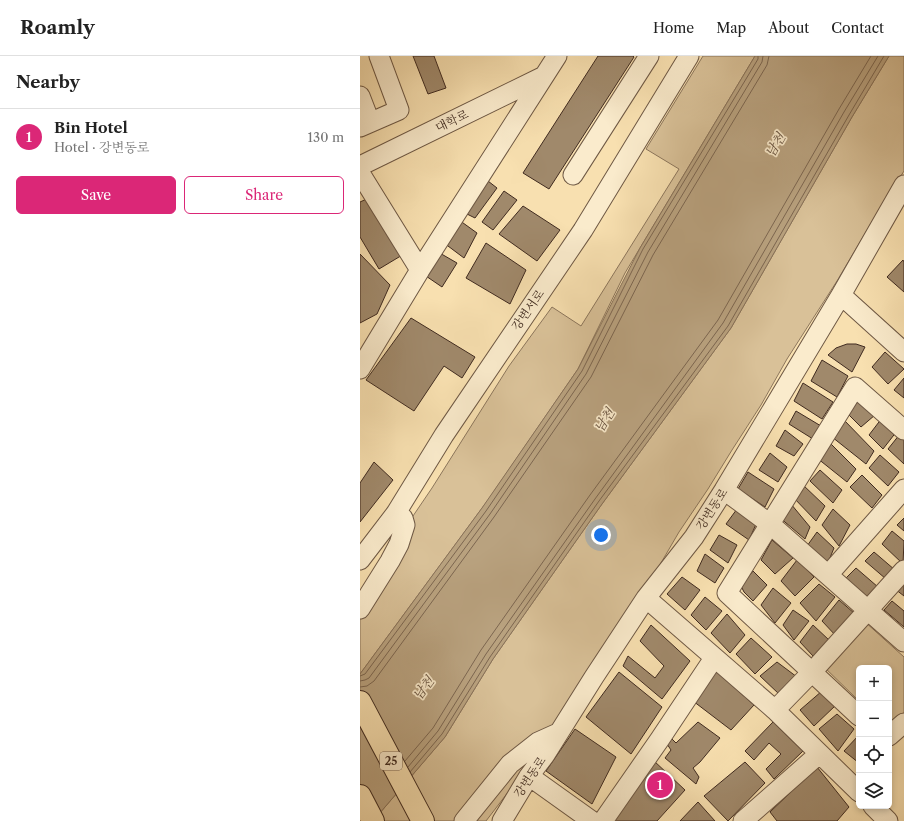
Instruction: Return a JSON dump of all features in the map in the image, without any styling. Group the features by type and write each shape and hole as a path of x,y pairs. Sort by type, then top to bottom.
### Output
{"main road":[{"name":"25","path":"360,702 422,821"},
{"path":"360,796 373,821"}],"street":[{"path":"360,96 365,124 399,110 378,56"},
{"path":"360,369 420,270 547,78 571,56"},
{"path":"573,176 649,56"},
{"name":"강변서로","path":"360,560 396,513 444,435 583,230 688,56"},
{"path":"502,165 547,78"},
{"name":"대학로","path":"360,166 547,78"},
{"path":"616,130 622,116 625,94"},
{"path":"360,173 420,270"},
{"name":"강변동로","path":"502,821 529,776 545,755 646,598 694,537 724,490 904,185"},
{"path":"840,295 904,352"},
{"path":"856,713 727,593 856,387 904,430"},
{"path":"828,574 904,488"},
{"path":"724,490 770,524 828,574 867,611 903,640"},
{"path":"360,609 390,562 399,544 405,525 403,518 396,513"},
{"path":"775,710 812,672 904,570"},
{"path":"646,598 775,710 856,789"},
{"path":"603,821 714,658"},
{"path":"892,733 904,723"},
{"path":"464,821 510,764 538,742 559,732"},
{"path":"743,821 819,754"},
{"path":"529,776 592,821"},
{"path":"876,809 888,821"}],"shaded area":[{"path":"703,56 755,56 625,273 578,369 488,500 360,674 360,594 432,488 509,366 552,307 581,326 679,169 646,149"},
{"path":"889,56 904,56 904,171 837,281 787,359 761,405 679,532 644,592 525,770 486,821 373,821 445,737 493,659 602,504 731,328 852,117"},
{"path":"864,621 904,657 904,713 892,723 892,665 856,665 856,698 820,663"}],"water":[{"name":"남천","path":"755,56 889,56 852,117 731,328 602,504 493,659 445,737 373,821 360,821 360,674 482,508 578,369 640,248"}],"building":[{"path":"413,56 434,56 446,88 428,94"},
{"path":"598,56 634,57 549,189 523,173"},
{"path":"488,181 497,188 475,218 463,212"},
{"path":"504,191 517,200 493,230 482,222"},
{"path":"369,198 404,254 379,269 360,237 360,202"},
{"path":"523,206 560,230 537,261 499,234"},
{"path":"459,220 477,233 464,258 444,243"},
{"path":"486,243 526,270 510,304 466,278"},
{"path":"438,252 457,263 442,287 423,274"},
{"path":"360,254 390,285 377,314 360,323"},
{"path":"903,260 904,262 904,292 887,277"},
{"path":"411,318 475,357 462,378 444,366 414,411 366,380"},
{"path":"847,344 856,344 865,347 852,372 828,355 836,348"},
{"path":"885,352 904,369 888,384 872,367"},
{"path":"822,360 848,376 837,397 811,381"},
{"path":"904,378 904,398 894,390"},
{"path":"803,383 833,402 822,419 794,401"},
{"path":"859,400 875,415 861,427 848,414"},
{"path":"796,411 821,426 813,439 789,424"},
{"path":"882,418 897,431 883,449 869,435"},
{"path":"844,420 874,451 866,464 832,437"},
{"path":"785,430 803,444 794,456 776,446"},
{"path":"900,434 904,437 904,464 888,449"},
{"path":"828,441 856,469 847,482 817,458"},
{"path":"770,453 787,467 778,482 759,470"},
{"path":"880,455 899,472 888,486 869,468"},
{"path":"374,462 393,480 360,522 360,483"},
{"path":"820,470 842,490 833,503 810,481"},
{"path":"748,472 774,489 765,507 738,489"},
{"path":"862,475 882,495 872,508 850,487"},
{"path":"802,484 825,506 816,521 792,496"},
{"path":"791,504 810,527 805,539 779,517"},
{"path":"737,509 757,522 749,540 726,524"},
{"path":"833,509 850,525 839,546 822,525"},
{"path":"904,518 904,531 897,525"},
{"path":"892,531 904,541 903,564 882,544"},
{"path":"817,532 834,548 827,565 807,546"},
{"path":"719,535 737,545 728,563 710,550"},
{"path":"772,540 793,558 775,574 761,560"},
{"path":"874,552 895,570 886,579 865,561"},
{"path":"705,554 724,568 715,583 697,571"},
{"path":"797,560 814,577 795,596 781,581"},
{"path":"856,568 878,587 869,600 845,579"},
{"path":"753,571 767,585 753,601 744,592 741,586"},
{"path":"682,577 700,590 685,610 667,594"},
{"path":"904,579 904,596 895,589"},
{"path":"819,584 835,597 816,621 800,603"},
{"path":"773,588 791,603 775,623 761,605"},
{"path":"705,597 722,611 706,630 691,615"},
{"path":"839,600 854,613 837,637 822,621"},
{"path":"892,601 904,611 904,627 884,610"},
{"path":"793,610 809,621 794,640 783,625"},
{"path":"727,614 745,635 730,653 711,633"},
{"path":"651,625 690,661 662,699 623,666 628,656 655,678 664,666 640,641"},
{"path":"813,625 829,640 813,656 800,642"},
{"path":"751,638 772,657 755,674 736,654"},
{"path":"777,662 797,677 779,694 760,676"},
{"path":"716,671 754,705 731,730 693,701"},
{"path":"619,672 662,707 631,754 586,717"},
{"path":"822,691 836,705 814,726 800,710"},
{"path":"837,714 854,729 838,751 819,729"},
{"path":"698,722 720,738 693,768 699,777 696,784 665,758 671,750 667,744 671,738 676,743"},
{"path":"773,722 803,751 774,779 766,769 781,754 769,743 754,760 745,751"},
{"path":"575,729 616,757 592,804 546,771"},
{"path":"856,738 856,761 844,751"},
{"path":"653,760 685,790 657,821 614,821"},
{"path":"745,762 765,783 728,821 704,796"},
{"path":"817,767 849,807 837,821 777,821 770,812"},
{"path":"698,802 715,821 680,821"}],"place":[{"name":"Bin Hotel","path":"660,785"}]}
